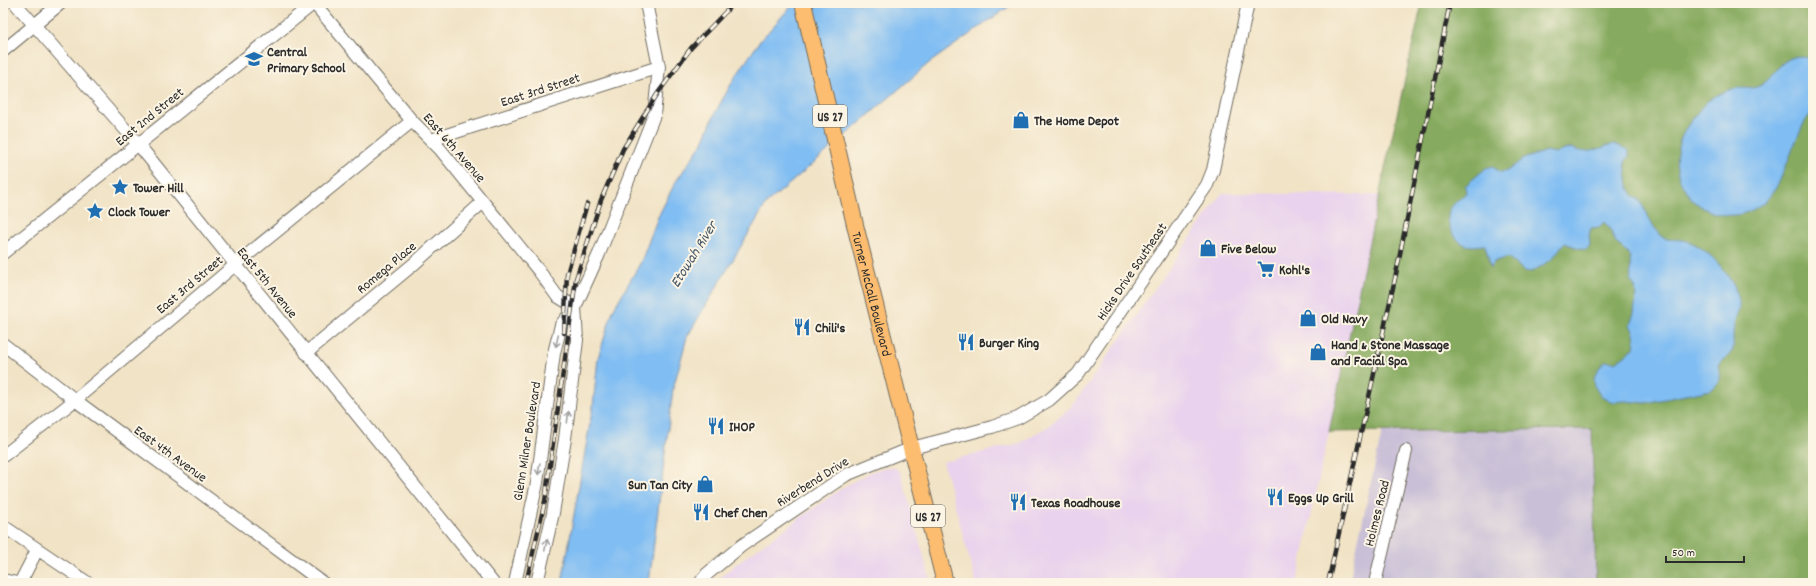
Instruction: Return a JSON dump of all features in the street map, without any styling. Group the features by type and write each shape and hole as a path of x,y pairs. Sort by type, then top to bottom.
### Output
{"main road":[{"name":"Turner McCall Boulevard","path":"803,3 856,229 945,583"}],"street":[{"name":"East 5th Avenue","path":"15,3 138,144 493,583"},
{"path":"3,51 61,3"},
{"name":"East 6th Avenue","path":"314,3 412,121 431,140 483,202 557,296 575,307"},
{"name":"East 2nd Street","path":"3,253 314,3"},
{"name":"Glenn Milner Boulevard","path":"515,583 537,483 554,354 561,325 575,307 602,248 654,115 660,67 646,3"},
{"name":"Hicks Drive Southeast","path":"912,448 992,427 1018,418 1049,400 1078,374 1207,185 1213,170 1248,3"},
{"name":"East 3rd Street","path":"431,140 660,67"},
{"name":"East 3rd Street","path":"3,456 74,400 235,265 412,121"},
{"name":"Romega Place","path":"306,353 415,264 483,202"},
{"name":"Glenn Milner Boulevard","path":"537,583 553,513 565,438 577,340 575,307"},
{"name":"East 4th Avenue","path":"3,344 74,400 323,583"},
{"name":"Riverbend Drive","path":"700,583 707,574 740,546 828,486 846,475 912,448"},
{"name":"Holmes Road","path":"1375,583 1406,451"},
{"path":"3,526 88,583"},
{"path":"3,580 18,583 37,550"}],"shaded area":[{"path":"1222,193 1379,195 1297,583 976,583 943,462 1020,443 1052,424 1074,404"},
{"path":"1593,429 1596,583 1349,583 1382,432"},
{"path":"886,467 895,468 901,473 931,583 714,583 737,563 845,486 871,472"}],"green space":[{"path":"1422,3 1813,3 1813,583 1596,583 1592,429 1329,432 1379,195"}],"water":[{"name":"Etowah River","path":"794,3 1014,3 929,63 766,204 687,337 673,389 649,583 562,583 593,406 598,358 613,310 641,262 658,217 675,183 703,142 715,113 734,79 760,41"},
{"path":"1797,56 1804,57 1813,62 1814,106 1800,131 1777,186 1770,197 1746,212 1727,215 1709,211 1693,200 1682,184 1677,165 1679,144 1691,121 1705,103 1714,97 1732,89 1757,87 1768,80 1784,62"},
{"path":"1614,144 1629,150 1629,156 1625,162 1628,186 1633,195 1639,199 1654,227 1663,238 1687,241 1705,251 1728,276 1737,294 1739,305 1734,326 1732,351 1718,365 1719,379 1717,384 1711,390 1645,403 1625,401 1613,402 1601,397 1595,387 1594,379 1596,372 1605,361 1616,362 1634,348 1635,336 1630,325 1634,313 1636,298 1635,287 1631,281 1630,258 1627,252 1616,243 1610,229 1604,222 1599,227 1591,228 1589,235 1590,245 1585,250 1564,243 1552,259 1532,272 1524,271 1508,257 1494,262 1491,268 1485,245 1471,246 1462,243 1454,236 1449,227 1448,217 1450,209 1456,201 1466,193 1465,186 1486,168 1493,166 1500,172 1507,171 1523,159 1546,151 1556,153 1571,148 1587,151"}],"railway":[{"path":"526,583 545,501 576,279 601,200 623,149 658,93 691,48 734,3"},
{"path":"1328,583 1396,274 1450,3"},
{"path":"564,333 567,274 587,204"}],"place":[{"name":"Central Primary School","path":"254,59"},
{"name":"The Home Depot","path":"1021,120"},
{"name":"Tower Hill","path":"120,187"},
{"name":"Clock Tower","path":"95,211"},
{"name":"Five Below","path":"1208,248"},
{"name":"Kohl's","path":"1266,269"},
{"name":"Old Navy","path":"1308,318"},
{"name":"Chili's","path":"802,327"},
{"name":"Burger King","path":"966,342"},
{"name":"Hand & Stone Massage and Facial Spa","path":"1318,352"},
{"name":"IHOP","path":"716,426"},
{"name":"Sun Tan City","path":"705,484"},
{"name":"Eggs Up Grill","path":"1275,497"},
{"name":"Texas Roadhouse","path":"1018,502"},
{"name":"Chef Chen","path":"701,512"}]}
